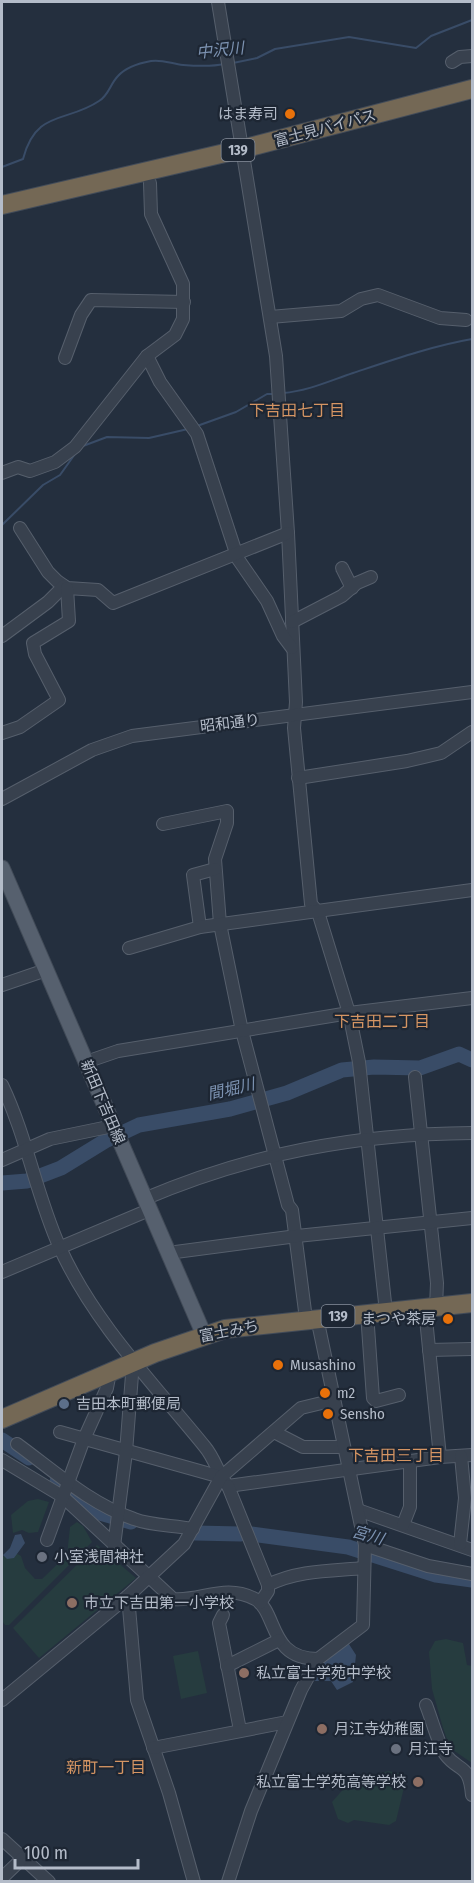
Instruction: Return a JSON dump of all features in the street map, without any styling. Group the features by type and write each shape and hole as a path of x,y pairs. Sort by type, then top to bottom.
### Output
{"highway":[{"name":"富士見バイパス","path":"2,216 150,183 472,89"},
{"name":"富士見バイパス","path":"2,205 243,155 472,100"},
{"name":"富士みち","path":"2,1419 133,1362 225,1329 311,1318 472,1303"}],"main road":[{"name":"新田下吉田線","path":"2,868 204,1335"}],"street":[{"path":"218,2 276,356 288,533 298,778 311,904 318,912 349,1013 360,1067 379,1228 386,1312"},
{"path":"452,62 460,57 472,56"},
{"path":"2,473 18,467 30,471 56,462 75,447 147,356 175,335 183,319 183,284 151,214 150,183"},
{"path":"270,317 341,311 361,299 378,295 440,318 466,320"},
{"path":"65,358 81,315 91,300 184,302"},
{"path":"147,356 160,382 197,434 236,554 243,569 271,609 283,636 292,648"},
{"path":"20,528 48,572 66,587 98,590 113,603 288,533"},
{"path":"342,568 352,588"},
{"path":"292,622 342,596 371,577"},
{"path":"2,636 66,587"},
{"path":"2,733 20,727 59,700 35,654 33,643 69,621 66,587"},
{"name":"昭和通り","path":"2,799 92,750 132,736 472,692"},
{"path":"298,778 407,761 441,753 472,732"},
{"path":"163,824 227,811 227,823 215,859 220,924 258,1096 265,1112 297,1236 311,1318 334,1400 365,1555 363,1625 318,1659 287,1722 251,1811 228,1881"},
{"path":"200,927 194,875 215,869"},
{"path":"129,948 200,927 472,890"},
{"path":"2,985 46,970"},
{"path":"86,1062 118,1051 349,1013 472,998"},
{"path":"415,1077 437,1282 431,1308 429,1350 440,1457"},
{"path":"2,1085 27,1147 60,1247 80,1284 133,1362 209,1452 224,1481 268,1585 268,1591 260,1604"},
{"path":"2,1160 27,1147 115,1132"},
{"path":"2,1272 60,1247 217,1170 276,1153 367,1137 472,1133"},
{"path":"168,1252 472,1218"},
{"path":"367,1313 374,1398 376,1401 399,1395"},
{"path":"429,1350 472,1349"},
{"path":"114,1546 126,1452 133,1362"},
{"path":"47,1540 84,1439 107,1389 111,1372"},
{"path":"2,1700 128,1596 184,1544 224,1481 274,1432 301,1408 334,1400"},
{"path":"60,1432 224,1481 467,1456 460,1544"},
{"path":"274,1432 303,1447 343,1447"},
{"path":"18,1444 68,1481 118,1513 136,1520 193,1529"},
{"path":"2,1460 62,1496 173,1599 182,1600 213,1592 243,1595 260,1604 279,1640 297,1654 308,1659 318,1659"},
{"path":"403,1525 411,1498 410,1461"},
{"path":"357,1510 472,1550"},
{"path":"268,1585 282,1578 365,1555 472,1574"},
{"path":"128,1596 137,1700 194,1881"},
{"path":"222,1615 219,1623 240,1730"},
{"path":"227,1666 279,1640"},
{"path":"426,1705 443,1753 464,1768 472,1783 472,1795"},
{"path":"153,1748 287,1722"},
{"path":"2,1839 41,1879"},
{"path":"2,1878 23,1858"}],"green space":[{"path":"38,1499 49,1502 38,1532 29,1533 22,1530 13,1533 11,1515 28,1501"},
{"path":"77,1522 83,1526 92,1542 9,1625 5,1625 2,1621 2,1557 7,1555 9,1549 21,1556 25,1568 35,1579 42,1579 67,1555 70,1527"},
{"name":"市立下吉田第一小学校","path":"97,1545 136,1578 39,1658 13,1628"},
{"path":"446,1639 463,1643 467,1665 472,1666 472,1763 450,1748 432,1689 429,1652 435,1641"},
{"path":"198,1651 207,1693 181,1699 173,1656"},
{"path":"389,1771 407,1775 396,1821 389,1825 354,1820 348,1823 338,1819 332,1802 347,1785 367,1785 379,1773"}],"water":[{"path":"21,1534 25,1543 14,1558 7,1559 3,1555 10,1548 15,1535"},
{"path":"347,1641 356,1655 353,1682 337,1690 331,1681 315,1681 312,1678 322,1663"}],"waterway":[{"name":"中沢川","path":"233,63 257,58 275,49 349,37 416,48 431,36 472,20"},
{"name":"中沢川","path":"2,167 23,159 29,143 44,124 87,108 102,99 118,76 129,68 155,61 193,66 224,64"},
{"path":"283,393 310,388 412,354 472,339"},
{"path":"197,426 236,412 267,394 274,394"},
{"path":"83,446 107,437 149,438 188,429"},
{"path":"2,525 43,485 60,475 75,454"},
{"name":"間堀川","path":"2,1183 27,1181 61,1168 105,1141 139,1125 230,1109 287,1093 342,1070 374,1067 420,1068 459,1054 472,1060"},
{"name":"宮川","path":"2,1440 29,1458"},
{"name":"宮川","path":"57,1481 93,1511 131,1522"},
{"name":"宮川","path":"195,1533 241,1534"},
{"name":"宮川","path":"251,1534 348,1547 436,1575 472,1580"}],"place":[{"name":"はま寿司","path":"290,114"},
{"name":"まつや茶房","path":"448,1319"},
{"name":"Musashino","path":"278,1365"},
{"name":"m2","path":"325,1393"},
{"name":"吉田本町郵便局","path":"64,1404"},
{"name":"Sensho","path":"328,1414"},
{"name":"小室浅間神社","path":"42,1557"},
{"name":"市立下吉田第一小学校","path":"72,1603"},
{"name":"私立富士学苑中学校","path":"244,1673"},
{"name":"月江寺幼稚園","path":"322,1729"},
{"name":"月江寺","path":"396,1749"},
{"name":"私立富士学苑高等学校","path":"418,1782"}],"district":[{"name":"下吉田七丁目","path":"297,410"},
{"name":"下吉田二丁目","path":"382,1021"},
{"name":"下吉田三丁目","path":"396,1455"},
{"name":"新町一丁目","path":"106,1767"}]}
